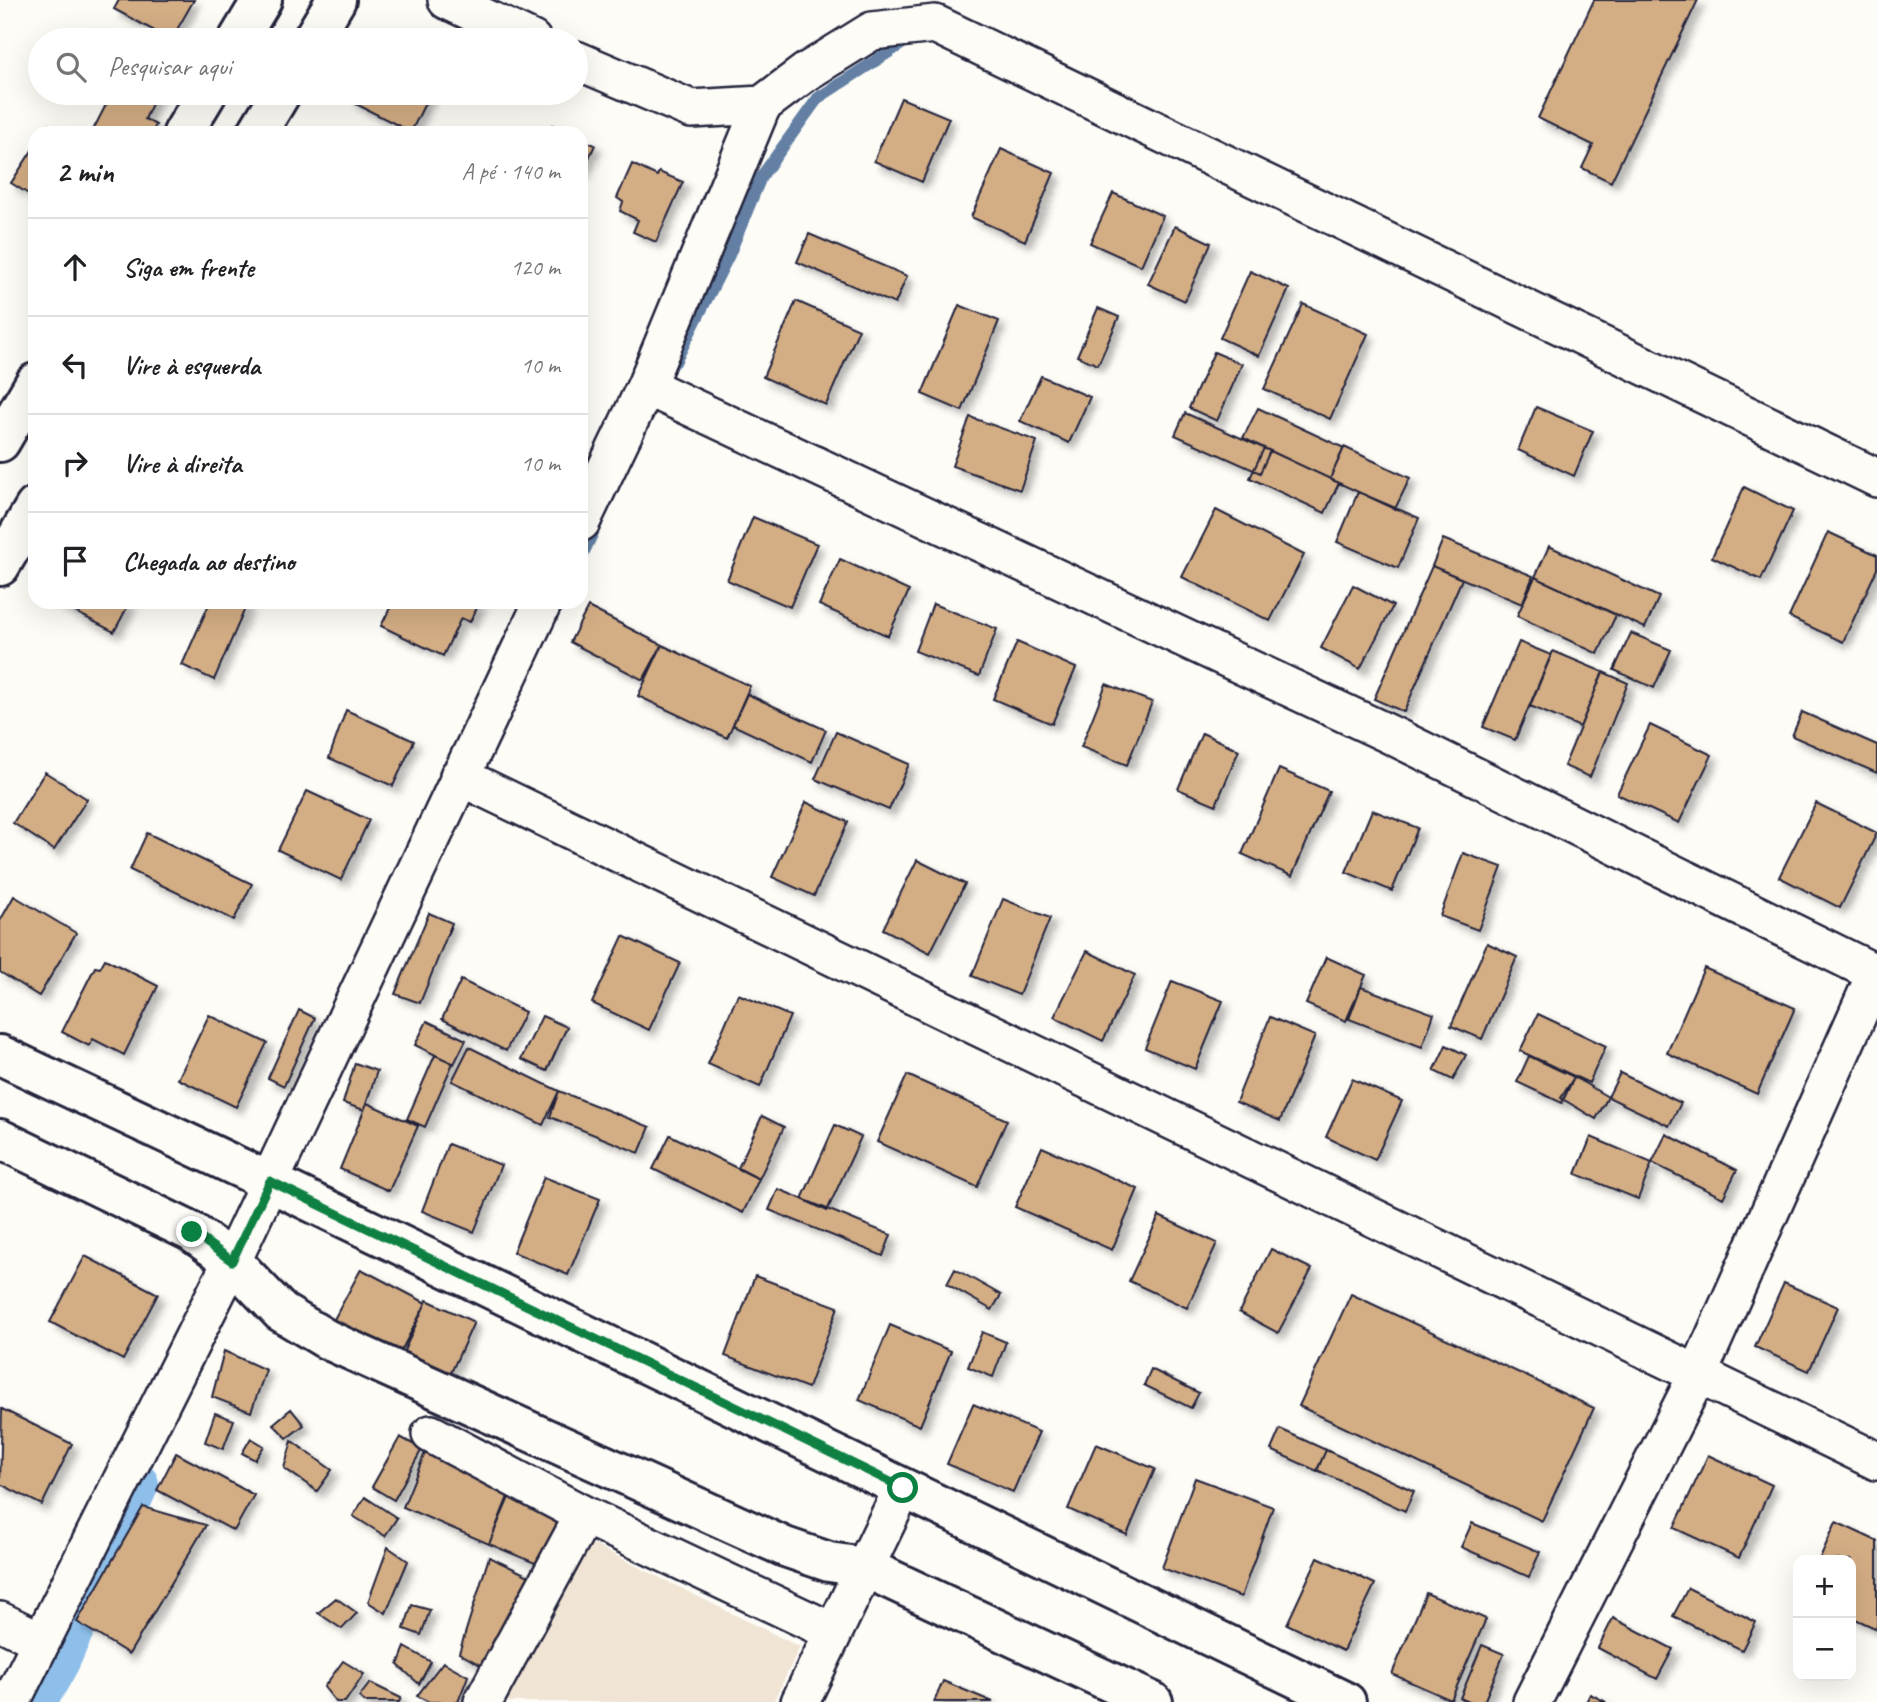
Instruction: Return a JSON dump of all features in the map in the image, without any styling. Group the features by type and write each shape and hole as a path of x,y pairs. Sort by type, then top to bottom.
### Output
{"street":[{"path":"245,28 262,0"},
{"path":"319,28 336,0"},
{"path":"447,0 506,28"},
{"path":"588,507 646,386 762,105 806,72 872,31 935,24 1877,478"},
{"path":"588,65 691,109 762,105"},
{"path":"187,126 200,105"},
{"path":"261,126 274,105"},
{"path":"646,386 1389,734 1877,973 1697,1376 1532,1702"},
{"path":"0,442 28,395"},
{"path":"0,566 28,519"},
{"path":"11,1702 232,1261 539,609"},
{"path":"459,776 1877,1461"},
{"path":"0,1055 270,1181 1346,1702"},
{"path":"0,1139 192,1232 232,1261 281,1312 326,1339 785,1547 829,1562 864,1567 1153,1702"},
{"path":"431,1434 584,1515 833,1632"},
{"path":"800,1702 903,1488"},
{"path":"483,1702 584,1515"},
{"path":"0,1621 41,1641"}],"shaded area":[{"path":"582,1539 800,1647 773,1702 502,1702"}],"building":[{"path":"119,0 194,0 178,28 149,28 114,9"},
{"path":"1594,0 1698,0 1611,182 1582,168 1593,145 1538,118"},
{"path":"901,98 949,118 922,182 874,161"},
{"path":"106,105 151,105 145,119 156,125 156,126 95,126"},
{"path":"358,105 424,105 414,126 399,126"},
{"path":"588,142 595,145 588,160"},
{"path":"1001,149 1054,173 1025,241 971,217"},
{"path":"28,157 28,194 11,183"},
{"path":"632,164 657,176 659,172 683,182 656,242 633,232 638,220 620,211 623,202 617,198"},
{"path":"1113,193 1163,216 1141,266 1090,243"},
{"path":"1175,226 1211,243 1185,301 1148,284"},
{"path":"809,234 907,276 895,304 797,262"},
{"path":"1250,271 1289,289 1259,356 1220,338"},
{"path":"796,301 859,329 826,405 763,377"},
{"path":"1303,304 1368,334 1330,419 1264,389"},
{"path":"959,305 999,321 962,411 922,394"},
{"path":"1098,308 1119,317 1098,365 1077,356"},
{"path":"1214,352 1242,364 1217,421 1189,408"},
{"path":"1041,376 1090,397 1069,443 1020,421"},
{"path":"1536,407 1593,431 1574,476 1518,450"},
{"path":"1258,408 1344,448 1330,479 1243,438"},
{"path":"1185,413 1270,451 1260,473 1175,435"},
{"path":"970,417 1037,441 1020,490 952,466"},
{"path":"1344,447 1410,478 1395,509 1330,479"},
{"path":"1264,448 1339,483 1325,513 1250,478"},
{"path":"1744,487 1793,511 1761,580 1712,557"},
{"path":"1358,492 1419,518 1398,568 1337,542"},
{"path":"1216,510 1304,555 1270,621 1182,577"},
{"path":"753,517 817,544 790,607 727,580"},
{"path":"1828,532 1877,555 1877,569 1843,642 1789,617"},
{"path":"1443,539 1533,576 1522,604 1432,566"},
{"path":"1549,546 1659,597 1645,628 1535,577"},
{"path":"840,559 909,591 888,636 819,605"},
{"path":"1432,566 1462,579 1404,712 1374,699"},
{"path":"1535,577 1616,615 1598,654 1517,616"},
{"path":"1353,585 1393,606 1360,669 1321,648"},
{"path":"933,604 997,629 979,676 915,651"},
{"path":"588,607 662,645 643,680 570,642"},
{"path":"70,609 126,609 114,632"},
{"path":"207,609 245,609 214,680 182,665"},
{"path":"390,609 476,609 470,622 461,618 443,656 381,626"},
{"path":"1631,633 1671,650 1654,688 1614,670"},
{"path":"1017,642 1076,668 1052,724 993,699"},
{"path":"1519,642 1551,655 1515,740 1483,727"},
{"path":"662,645 750,686 727,738 638,696"},
{"path":"1553,651 1603,672 1580,727 1530,706"},
{"path":"1603,672 1628,683 1590,777 1564,766"},
{"path":"1106,684 1152,702 1127,765 1081,747"},
{"path":"747,694 826,730 812,762 733,725"},
{"path":"346,710 414,741 393,786 329,758"},
{"path":"1802,712 1877,745 1877,773 1792,736"},
{"path":"1650,725 1712,755 1679,823 1617,794"},
{"path":"836,732 909,764 889,810 815,779"},
{"path":"1202,733 1239,750 1216,805 1178,789"},
{"path":"1279,769 1329,791 1292,876 1242,854"},
{"path":"45,772 87,799 54,850 13,823"},
{"path":"307,791 369,820 341,880 278,850"},
{"path":"806,802 848,822 814,896 772,877"},
{"path":"1816,803 1877,833 1840,908 1779,877"},
{"path":"1372,810 1418,828 1392,891 1346,872"},
{"path":"147,833 252,884 234,920 130,870"},
{"path":"1463,853 1502,867 1478,930 1440,916"},
{"path":"917,860 965,884 930,953 883,929"},
{"path":"14,896 76,933 39,996 0,972 0,921"},
{"path":"1003,899 1050,918 1019,995 972,976"},
{"path":"429,913 452,923 420,1003 395,994"},
{"path":"623,936 680,963 649,1030 592,1003"},
{"path":"1487,943 1517,957 1482,1039 1451,1026"},
{"path":"1087,951 1135,975 1103,1041 1054,1017"},
{"path":"1326,957 1366,975 1346,1021 1306,1004"},
{"path":"105,959 158,986 124,1055 93,1039 89,1046 62,1032 95,967 100,968"},
{"path":"1704,968 1795,1008 1757,1094 1667,1053"},
{"path":"461,980 525,1012 506,1051 442,1019"},
{"path":"1172,981 1223,1001 1195,1069 1145,1048"},
{"path":"1361,987 1434,1014 1422,1047 1349,1019"},
{"path":"738,994 790,1016 760,1087 708,1064"},
{"path":"299,1010 315,1018 284,1086 268,1078"},
{"path":"1538,1014 1606,1046 1589,1083 1520,1051"},
{"path":"209,1015 267,1043 236,1107 178,1079"},
{"path":"542,1016 567,1027 547,1071 521,1059"},
{"path":"1270,1017 1315,1036 1280,1121 1236,1102"},
{"path":"427,1021 466,1040 454,1064 415,1045"},
{"path":"1446,1045 1466,1055 1453,1080 1434,1071"},
{"path":"469,1047 559,1091 543,1125 452,1081"},
{"path":"435,1055 453,1063 425,1127 407,1119"},
{"path":"1529,1056 1574,1077 1562,1103 1517,1082"},
{"path":"355,1063 377,1071 364,1110 343,1103"},
{"path":"1620,1073 1681,1103 1669,1126 1608,1097"},
{"path":"907,1075 1007,1120 977,1187 877,1142"},
{"path":"1574,1077 1608,1097 1596,1119 1561,1098"},
{"path":"1352,1079 1402,1101 1375,1160 1326,1137"},
{"path":"559,1091 650,1127 639,1153 550,1117"},
{"path":"367,1103 418,1126 389,1191 340,1169"},
{"path":"762,1116 784,1127 759,1179 738,1168"},
{"path":"835,1125 861,1137 827,1211 802,1199"},
{"path":"1666,1134 1737,1170 1723,1198 1652,1163"},
{"path":"670,1135 759,1179 743,1213 653,1169"},
{"path":"1591,1137 1652,1163 1638,1199 1576,1174"},
{"path":"448,1144 501,1165 474,1232 422,1211"},
{"path":"1042,1147 1138,1189 1112,1250 1015,1207"},
{"path":"544,1177 600,1199 568,1275 513,1252"},
{"path":"778,1189 891,1235 883,1256 769,1210"},
{"path":"1159,1216 1217,1243 1187,1308 1129,1281"},
{"path":"1271,1249 1312,1269 1278,1333 1239,1312"},
{"path":"85,1256 158,1294 123,1360 50,1322"},
{"path":"361,1269 426,1303 398,1357 332,1323"},
{"path":"955,1269 1001,1295 992,1310 947,1284"},
{"path":"755,1276 838,1307 808,1388 725,1356"},
{"path":"1784,1283 1838,1307 1809,1371 1755,1347"},
{"path":"1351,1294 1594,1408 1542,1521 1299,1406"},
{"path":"427,1300 474,1322 450,1375 403,1353"},
{"path":"890,1325 951,1351 920,1426 859,1400"},
{"path":"982,1332 1006,1342 993,1377 968,1367"},
{"path":"224,1351 266,1370 251,1412 212,1397"},
{"path":"1151,1369 1199,1393 1191,1408 1144,1385"},
{"path":"973,1404 1039,1432 1013,1492 947,1464"},
{"path":"2,1409 72,1444 42,1505 0,1484"},
{"path":"291,1409 304,1425 287,1438 273,1424"},
{"path":"215,1413 234,1420 223,1449 205,1442"},
{"path":"1280,1429 1326,1450 1317,1471 1271,1450"},
{"path":"400,1437 422,1449 394,1500 372,1487"},
{"path":"251,1438 264,1446 255,1460 242,1453"},
{"path":"292,1441 332,1470 317,1491 284,1468"},
{"path":"1096,1444 1155,1469 1127,1535 1068,1509"},
{"path":"1326,1450 1414,1491 1405,1511 1317,1470"},
{"path":"176,1453 254,1495 234,1531 157,1490"},
{"path":"425,1453 511,1489 489,1544 403,1507"},
{"path":"1708,1455 1772,1485 1739,1558 1674,1528"},
{"path":"1195,1478 1273,1507 1241,1597 1162,1568"},
{"path":"513,1488 570,1512 547,1568 489,1544"},
{"path":"365,1497 397,1518 385,1536 353,1516"},
{"path":"143,1507 206,1525 129,1654 77,1622"},
{"path":"1836,1522 1877,1541 1877,1629 1856,1619 1856,1555 1821,1555"},
{"path":"1472,1523 1540,1552 1529,1577 1461,1547"},
{"path":"388,1547 408,1561 386,1613 368,1602"},
{"path":"489,1557 531,1577 484,1667 459,1653"},
{"path":"1318,1557 1375,1584 1343,1651 1287,1624"},
{"path":"1688,1588 1756,1622 1742,1650 1673,1616"},
{"path":"1426,1593 1486,1619 1451,1700 1392,1674"},
{"path":"336,1598 357,1613 342,1629 318,1613"},
{"path":"412,1605 430,1610 421,1635 404,1629"},
{"path":"1613,1618 1673,1649 1657,1679 1598,1648"},
{"path":"1482,1645 1504,1654 1484,1702 1469,1702 1460,1698"},
{"path":"405,1647 431,1662 419,1684 398,1665"},
{"path":"343,1661 364,1674 345,1702 336,1702 324,1687"},
{"path":"443,1662 468,1676 458,1702 429,1702 417,1696"},
{"path":"943,1681 993,1702 934,1702"},
{"path":"370,1683 401,1698 399,1702 365,1702 359,1697"},
{"path":"1590,1694 1606,1702 1586,1702"}],"waterway":[{"path":"675,362 729,255 761,177 818,98 911,38"},
{"path":"588,543 597,524"},
{"path":"36,1702 59,1661 138,1484"}],"route":[{"path":"192,1232 232,1261 270,1181 903,1488"}]}
